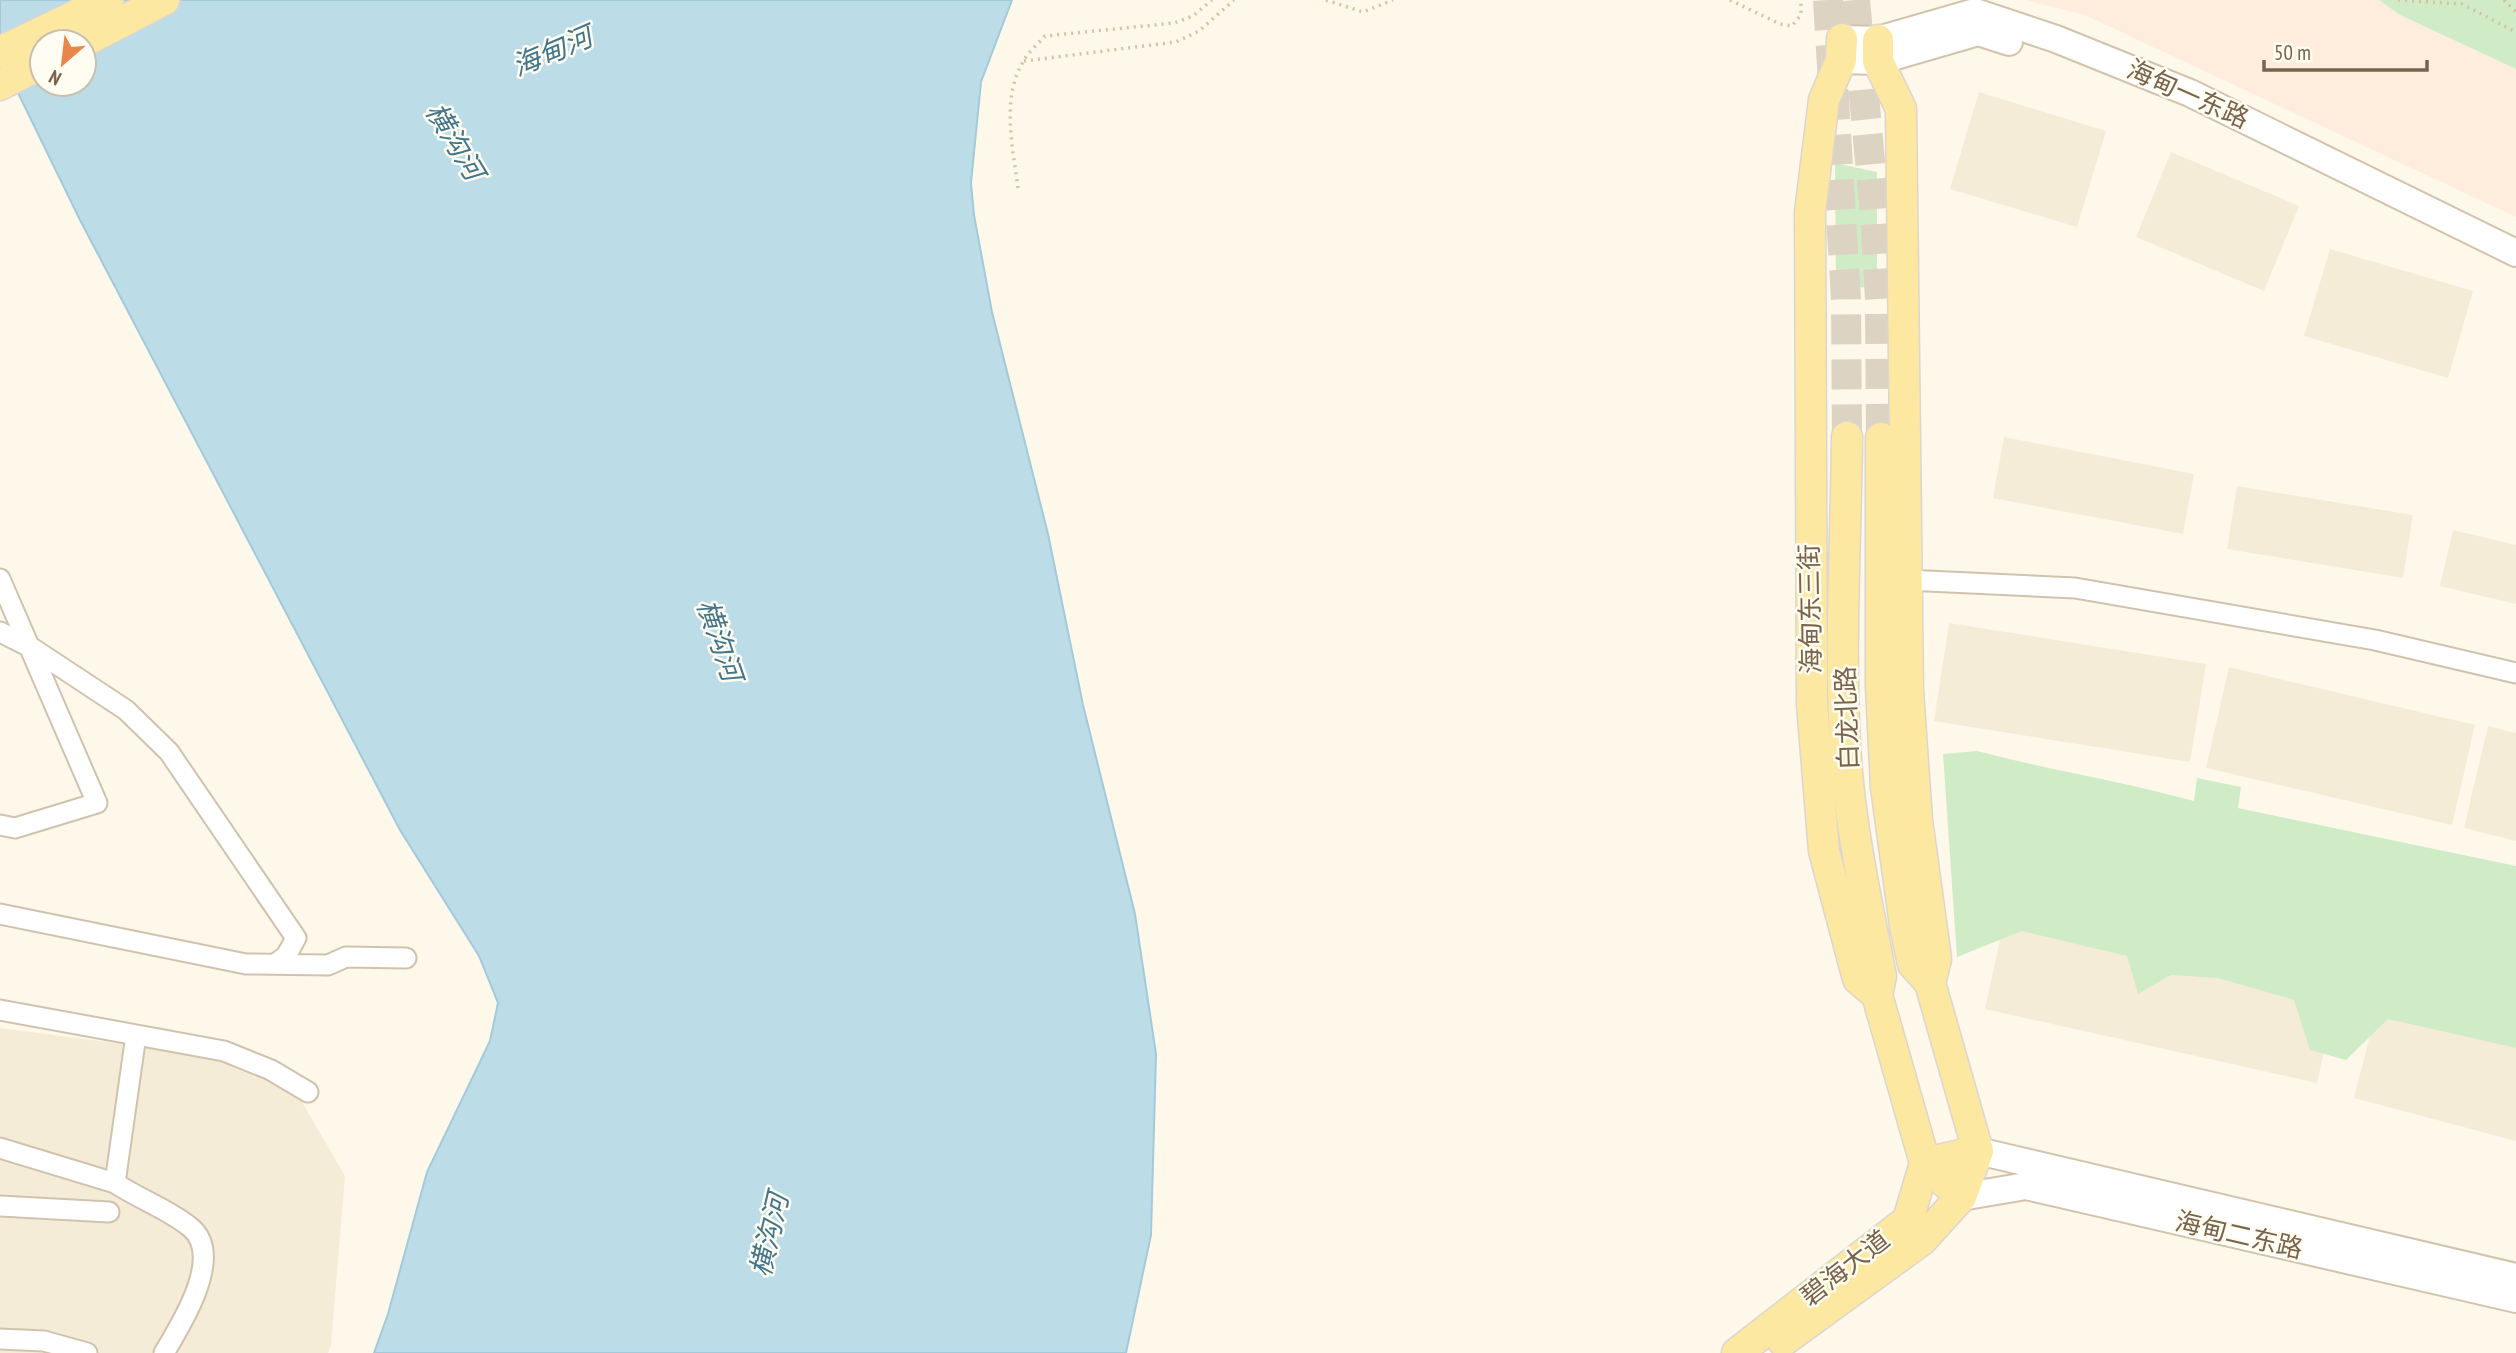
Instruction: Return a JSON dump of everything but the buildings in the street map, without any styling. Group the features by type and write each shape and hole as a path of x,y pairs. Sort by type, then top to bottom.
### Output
{"main road":[{"path":"0,52 108,0"},
{"path":"98,34 164,0"},
{"name":"海甸一东路","path":"1878,50 1975,12 2190,93 2516,253"},
{"name":"海甸一东路","path":"1842,49 1878,50 1978,32 2050,56 2184,109 2516,269"},
{"name":"海甸东三街","path":"1842,49 1824,100 1810,212 1811,705 1824,851 1858,979 1877,995 1925,1163"},
{"path":"1878,50 1901,109 1910,751 1936,959 1930,983 1978,1151 1961,1197 1925,1163"},
{"path":"0,85 28,70"},
{"name":"白龙北路","path":"1847,437 1847,769 1856,846 1881,976 1877,995"},
{"name":"白龙北路","path":"1881,438 1881,687 1886,787 1905,926 1913,964 1930,983"},
{"path":"1925,1163 1978,1151"},
{"name":"海甸二东路","path":"1978,1151 2516,1277"},
{"name":"碧海大道","path":"1737,1353 1908,1220 1925,1163"},
{"name":"海甸二东路","path":"1961,1197 2026,1186 2516,1299"},
{"name":"碧海大道","path":"1765,1353 1922,1240 1961,1197"}],"street":[{"path":"0,579 97,803 15,828 0,825"},
{"path":"1906,580 2075,588 2375,640 2516,673"},
{"path":"0,632 32,648 127,710 169,752 296,938 286,956 275,964"},
{"path":"0,914 147,942 200,957 246,964 328,965 346,957 406,958"},
{"path":"0,1010 225,1051 271,1070 308,1092"},
{"path":"116,1183 136,1035"},
{"path":"0,1148 116,1183 181,1220 204,1241 206,1255 200,1279 164,1353"},
{"path":"0,1206 109,1212"},
{"path":"0,1339 44,1341 87,1353"}],"path":[{"path":"1018,188 1011,136 1013,87 1023,61 1045,36 1174,23 1193,16 1212,0"},
{"path":"1023,61 1176,42 1199,31 1234,0"},
{"path":"1326,0 1363,12 1393,0"},
{"path":"1730,0 1780,24 1792,26 1801,15 1801,0"},
{"path":"2398,0 2462,4 2516,32"},
{"path":"2504,0 2516,12"}],"shaded area":[{"path":"2026,0 2379,0 2400,15 2516,69 2516,217 2085,15"},
{"path":"1979,92 2106,131 2077,227 1950,189"},
{"path":"2171,152 2299,206 2264,291 2136,237"},
{"path":"2330,249 2473,291 2448,378 2304,336"},
{"path":"2004,437 2194,474 2183,534 1993,498"},
{"path":"2237,486 2413,515 2403,578 2227,549"},
{"path":"2453,530 2516,545 2516,604 2440,586"},
{"path":"1949,623 2206,664 2190,762 1934,721"},
{"path":"2229,667 2475,725 2452,825 2206,768"},
{"path":"2488,726 2516,733 2516,841 2464,828"},
{"path":"2011,889 2344,962 2317,1083 1985,1009"},
{"path":"2384,981 2516,1015 2516,1141 2354,1098"},
{"path":"0,1028 223,1057 294,1088 345,1176 331,1345 328,1353 0,1353"}],"green space":[{"path":"2379,0 2516,0 2516,69 2400,15"},
{"path":"1835,163 1877,172 1877,288 1836,286"},
{"path":"1977,751 2194,801 2197,778 2241,787 2238,808 2516,866 2516,1048 2388,1019 2346,1060 2310,1050 2294,1000 2218,978 2171,975 2138,994 2127,956 2022,931 1957,957 1943,754"}],"water":[{"path":"0,0 1012,0 981,82 971,183 974,215 992,312 1048,534 1083,705 1135,914 1156,1054 1151,1235 1126,1353 374,1353 388,1314 427,1172 490,1041 498,1003 479,956 400,830 80,220 0,56"}],"tunnel":[{"path":"1828,0 1846,299 1847,437"},
{"path":"1855,0 1875,214 1880,299 1881,438"}],"water label":[{"name":"海甸河","path":"552,51"},
{"name":"横沟河","path":"455,141"},
{"name":"横沟河","path":"720,640"},
{"name":"横沟河","path":"769,1235"}]}
